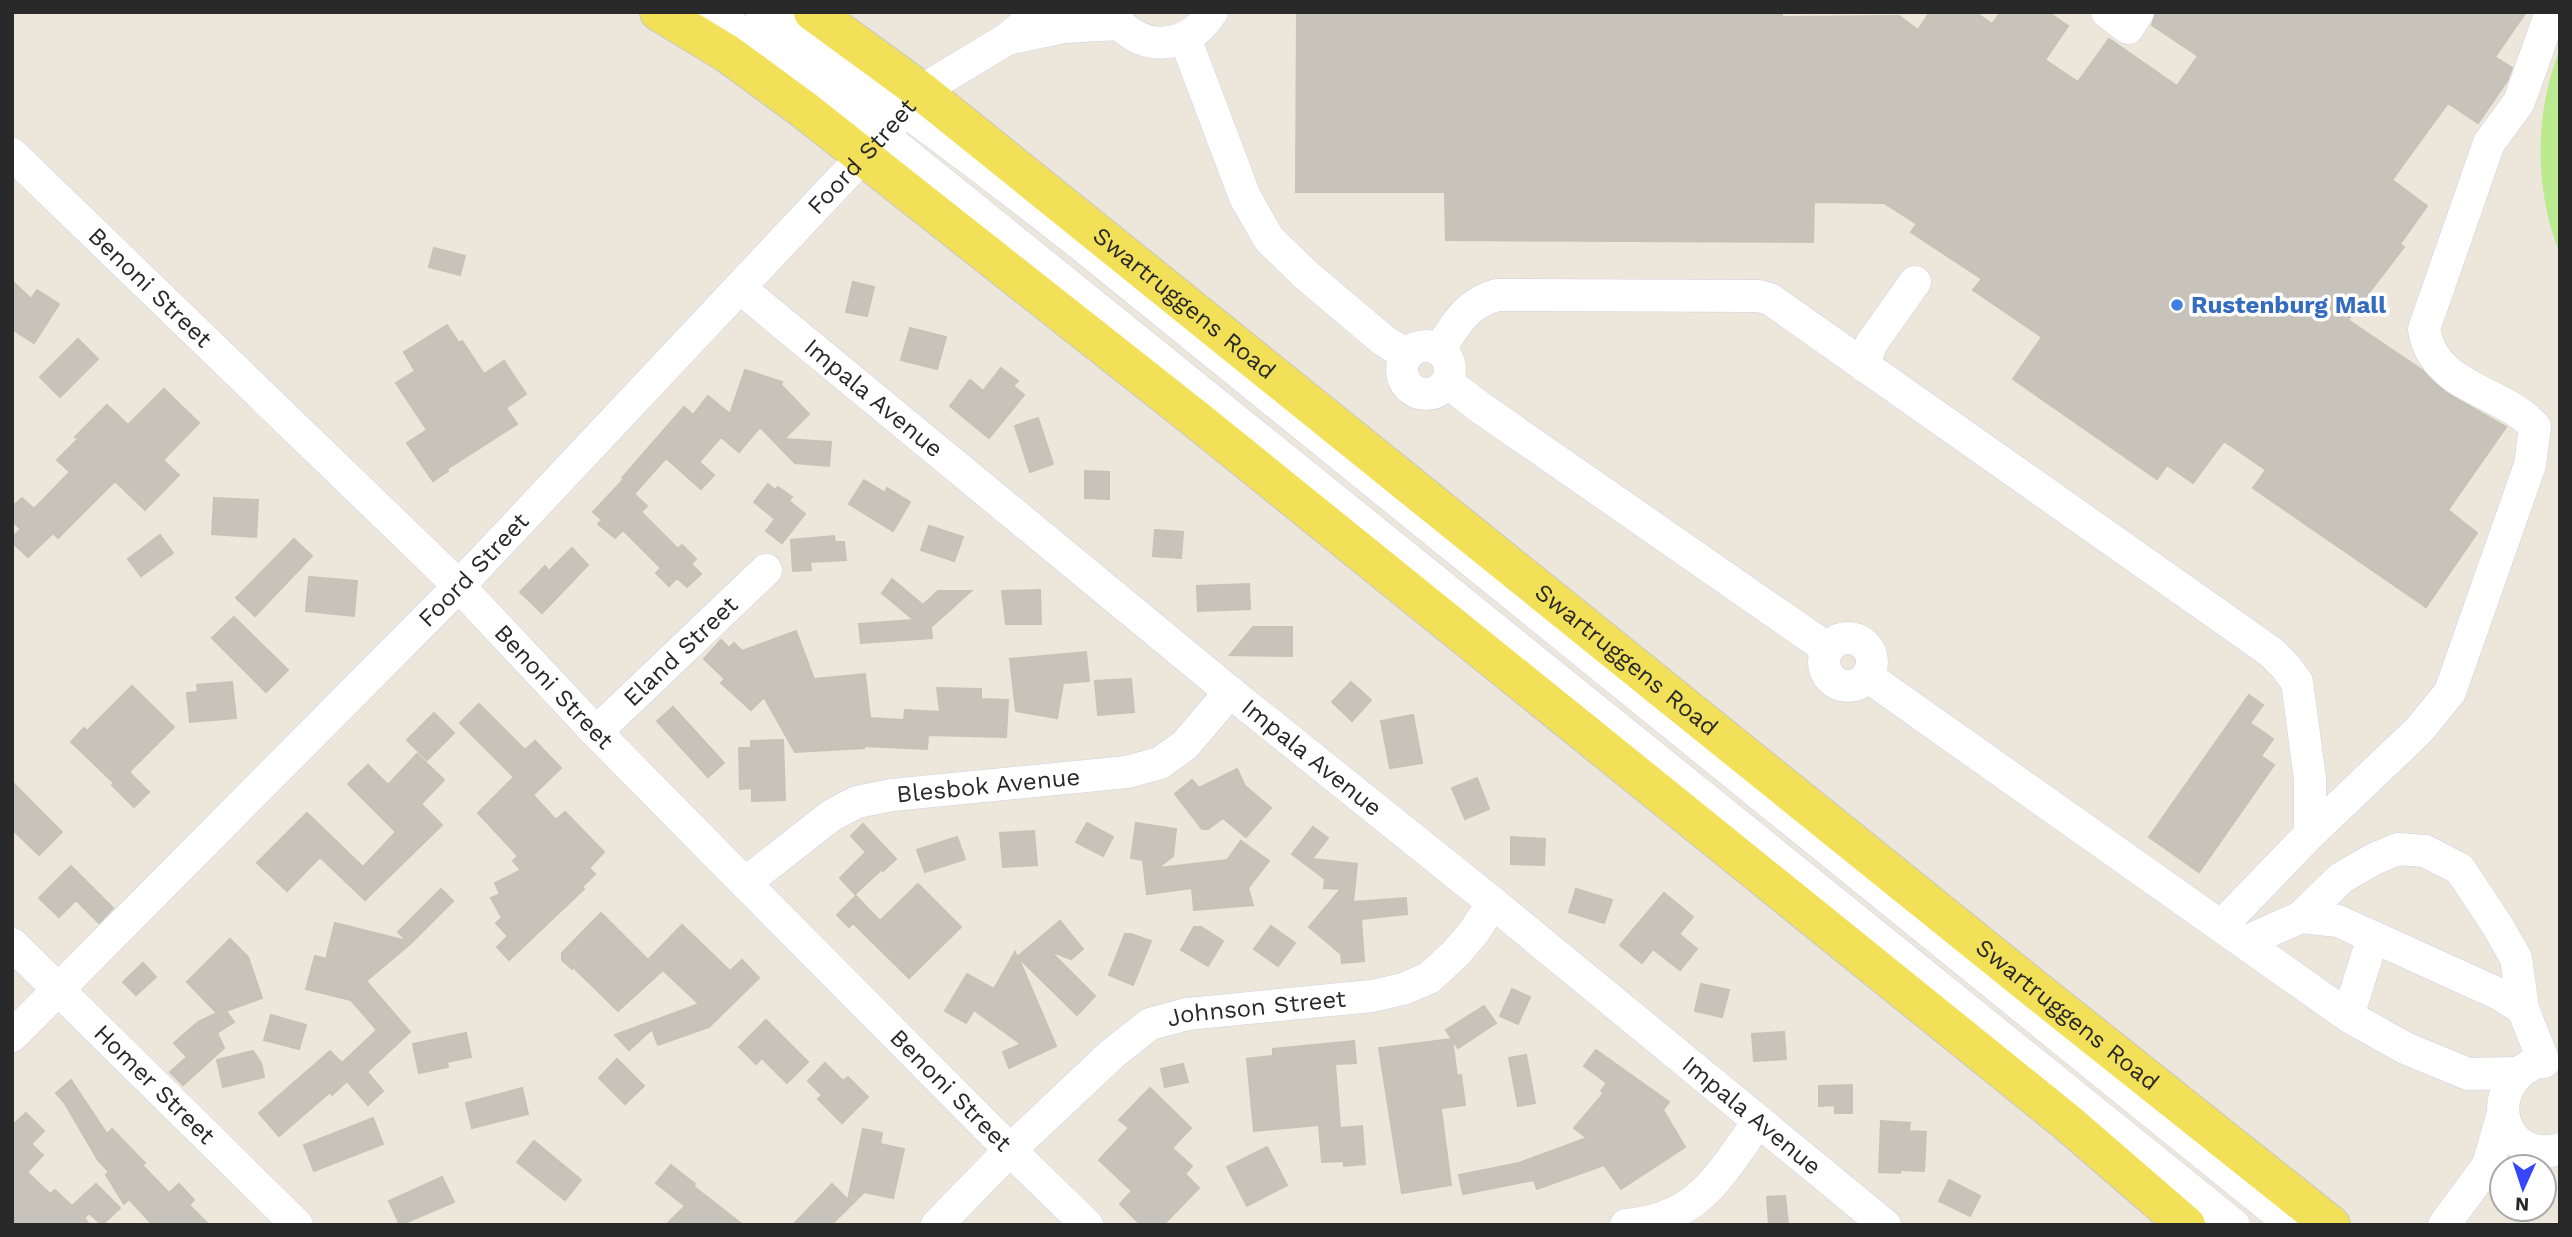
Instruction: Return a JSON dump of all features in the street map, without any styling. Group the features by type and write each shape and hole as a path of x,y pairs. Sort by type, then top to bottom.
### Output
{"main road":[{"path":"659,12 728,54 803,109 872,147 1198,420 2068,1122 2186,1225"},
{"name":"Swartruggens Road","path":"813,12 912,100 2331,1225"}],"street":[{"path":"710,12 803,71 872,147 988,219 2234,1225"},
{"path":"762,12 912,100 956,147 2292,1225"},
{"path":"1007,39 1039,12"},
{"path":"1007,39 1114,18 1132,36 1149,42 1167,43 1185,38 1200,28 1212,12"},
{"path":"2106,12 2128,28 2138,12"},
{"path":"2233,934 2310,834 2419,730 2450,692 2530,466 2535,427 2526,417 2477,392 2441,366 2426,345 2424,330 2489,143 2519,102 2551,12"},
{"path":"1185,38 1245,197 1269,239 1306,275 1383,340 1406,355"},
{"name":"Foord Street","path":"12,1036 459,586 872,147 912,100 1007,39"},
{"name":"Benoni Street","path":"12,154 459,586 596,732 1087,1225"},
{"path":"1864,366 1871,344 1915,282"},
{"name":"Impala Avenue","path":"740,288 1230,692 1493,903 1885,1225"},
{"path":"1439,350 1466,311 1475,303 1497,295 1758,296 1770,299 2271,652 2297,682 2310,779 2310,834"},
{"path":"1427,346 1439,350 1450,366 1447,382 1442,388 1427,394 1412,390 1403,377 1406,355 1419,347 1427,346"},
{"path":"1447,382 1828,649 1824,661 1825,669 1834,681 1849,686 1857,684 1867,676 2348,1016 2405,1048 2468,1074 2502,1110 2507,1127 2515,1139 2551,1150"},
{"name":"Eland Street","path":"596,732 766,570"},
{"name":"Blesbok Avenue","path":"745,883 832,816 857,802 891,795 1127,772 1160,762 1185,745 1230,692"},
{"path":"2301,917 2341,878 2398,849 2425,851 2460,869 2516,958 2523,1009 2541,1067"},
{"name":"Johnson Street","path":"937,1225 1010,1150 1112,1054 1150,1024 1188,1014 1372,996 1403,989 1429,978 1455,954 1493,903"},
{"path":"2233,934 2301,917 2339,921 2499,994 2523,1009"},
{"path":"2348,1016 2373,937"},
{"name":"Homer Street","path":"12,944 297,1225"},
{"path":"2468,1074 2541,1067"},
{"path":"2491,1153 2508,1084 2541,1067"},
{"path":"1626,1225 1668,1216 1691,1204 1709,1189 1758,1122"},
{"path":"2444,1225 2488,1166"}],"green space":[{"path":"2560,49 2560,254 2545,204 2540,152 2545,99"}],"building":[{"name":"Rustenburg Mall","path":"1297,12 1782,12 1782,17 1899,16 1918,30 1930,12 1975,12 1992,24 2001,12 2048,12 2068,26 2045,60 2078,82 2109,39 2177,86 2198,56 2152,25 2156,12 2526,12 2495,57 2512,68 2507,81 2478,123 2448,103 2392,180 2427,206 2400,244 2404,247 2348,320 2422,370 2445,392 2506,427 2448,510 2477,533 2426,607 2253,488 2266,470 2224,441 2193,483 2167,465 2157,479 2013,379 2042,337 1973,290 1982,279 1911,232 1917,224 1884,203 1814,202 1813,242 1446,240 1445,192 1296,192"},
{"path":"434,248 465,256 460,275 429,267"},
{"path":"12,281 31,299 37,290 59,304 34,343 12,329"},
{"path":"853,282 874,287 867,316 846,312"},
{"path":"447,325 459,343 462,341 484,374 504,361 526,394 506,408 517,424 433,481 407,443 427,430 396,383 415,371 404,352"},
{"path":"910,328 946,337 937,369 901,360"},
{"path":"78,339 98,359 60,397 40,377"},
{"path":"1001,368 1018,381 1013,386 1024,395 989,438 950,406 970,380 983,391"},
{"path":"745,370 782,382 781,385 809,414 784,439 831,442 829,466 795,463 760,427 739,452 721,437 699,462 714,475 701,489 666,458 634,494 647,506 641,512 678,549 682,545 696,559 691,564 701,574 687,587 677,578 669,586 656,573 661,568 623,530 615,538 598,524 602,520 593,512 684,407 693,415 708,396 730,414"},
{"path":"164,389 199,423 163,460 179,475 145,510 115,481 58,538 53,533 28,557 12,542 12,538 21,529 12,521 12,507 22,498 34,509 70,472 57,460 78,439 75,437 107,405 128,425"},
{"path":"1038,418 1053,464 1030,472 1015,426"},
{"path":"1085,471 1109,472 1109,499 1085,498"},
{"path":"864,480 885,493 887,488 910,502 893,531 849,504"},
{"path":"768,484 775,490 778,487 792,497 789,501 805,514 782,543 766,531 775,519 754,502"},
{"path":"214,498 258,500 256,537 212,534"},
{"path":"929,526 963,537 954,561 921,550"},
{"path":"1155,530 1183,532 1181,558 1153,556"},
{"path":"160,535 173,553 141,576 128,559"},
{"path":"834,536 835,542 844,542 846,560 810,562 811,570 793,571 791,540"},
{"path":"294,539 312,556 255,616 236,598"},
{"path":"572,548 588,565 542,613 520,592 545,566 549,571"},
{"path":"309,577 357,581 354,616 306,611"},
{"path":"892,579 923,605 938,591 971,591 931,627 932,638 861,643 859,624 914,620 882,593"},
{"path":"1249,584 1250,609 1198,611 1197,586"},
{"path":"1040,590 1041,624 1006,624 1002,591"},
{"path":"234,617 288,670 266,692 212,638"},
{"path":"1253,627 1292,627 1292,656 1230,655"},
{"path":"796,631 814,679 865,674 870,718 904,720 905,710 940,712 937,688 981,689 981,699 1008,700 1006,737 928,735 927,749 864,746 795,752 764,697 751,710 721,683 725,679 704,659 721,640 729,648 734,643 742,651"},
{"path":"1086,652 1089,681 1063,683 1057,718 1016,711 1010,659"},
{"path":"1131,679 1134,712 1098,715 1095,681"},
{"path":"232,682 236,718 190,722 187,693 198,692 197,685"},
{"path":"1351,682 1371,700 1352,721 1332,702"},
{"path":"132,686 174,727 129,772 149,792 134,807 112,785 114,783 71,742 84,728 87,731"},
{"path":"2249,695 2263,705 2250,723 2273,739 2261,756 2274,765 2199,872 2149,837"},
{"path":"479,704 525,750 535,741 561,768 533,795 556,820 565,812 604,852 589,868 595,874 582,887 584,889 509,960 497,947 508,936 496,923 502,918 491,898 500,894 495,883 521,870 513,861 518,856 478,813 514,777 460,723"},
{"path":"673,707 724,763 708,777 657,721"},
{"path":"434,713 454,733 427,760 407,740"},
{"path":"1413,715 1422,763 1390,768 1381,721"},
{"path":"783,740 785,800 752,801 752,788 740,789 739,748 751,748 751,741"},
{"path":"417,754 444,780 421,804 442,825 365,900 320,857 287,891 257,863 307,813 363,867 396,832 348,784 368,765 388,785"},
{"path":"1237,769 1245,786 1271,808 1246,837 1223,818 1208,829 1202,829 1175,794 1192,780 1199,788"},
{"path":"1477,778 1489,809 1465,819 1452,788"},
{"path":"12,782 62,832 39,855 12,829"},
{"path":"1087,823 1113,837 1103,856 1076,842"},
{"path":"1136,823 1176,829 1173,856 1158,868 1227,860 1241,841 1269,861 1248,888 1253,905 1194,910 1192,888 1147,894 1143,860 1131,858"},
{"path":"863,824 896,859 855,894 840,878 866,852 851,836"},
{"path":"1313,827 1328,838 1312,859 1357,864 1353,902 1406,898 1407,914 1361,919 1364,961 1342,963 1341,954 1309,927 1341,889 1324,888 1325,879 1292,854"},
{"path":"1034,831 1037,865 1003,867 1000,833"},
{"path":"957,837 965,859 925,872 917,850"},
{"path":"1511,837 1545,839 1544,865 1511,864"},
{"path":"71,866 113,908 99,923 76,900 59,917 39,898"},
{"path":"918,884 961,927 909,978 853,923 849,927 837,915 856,896 880,921"},
{"path":"441,889 453,901 410,944 366,981 410,1032 367,1072 383,1091 368,1105 347,1081 332,1095 330,1092 279,1136 259,1113 330,1051 342,1063 377,1030 351,1000 306,989 315,956 326,959 335,923 407,941 398,932"},
{"path":"1576,889 1612,900 1604,923 1569,912"},
{"path":"1664,893 1693,917 1679,934 1697,949 1680,970 1653,949 1642,963 1620,945"},
{"path":"601,913 648,960 682,925 730,971 742,960 759,978 709,1027 658,1045 652,1029 629,1050 615,1035 699,1004 663,970 618,1011 573,967 572,969 562,960 562,953"},
{"path":"1060,921 1083,949 1071,959 1050,951 1095,996 1077,1015 1018,957 1056,1046 1009,1068 1003,1052 1021,1044 974,1010 966,1023 945,1011 967,974 994,989 1015,952 1017,957"},
{"path":"1271,926 1295,943 1278,966 1254,949"},
{"path":"1194,927 1201,927 1223,941 1208,966 1181,950"},
{"path":"1125,934 1151,941 1133,985 1109,975"},
{"path":"230,939 248,957 262,998 226,1011 234,1022 217,1033 224,1048 183,1085 170,1072 187,1057 174,1043 198,1022 217,1013 187,982"},
{"path":"143,963 156,977 136,995 123,982"},
{"path":"1701,984 1729,990 1722,1017 1695,1011"},
{"path":"1512,989 1530,997 1518,1024 1500,1016"},
{"path":"1484,1006 1496,1023 1458,1048 1446,1030"},
{"path":"271,1015 306,1025 299,1049 264,1040"},
{"path":"766,1020 808,1062 787,1083 762,1058 756,1064 739,1047"},
{"path":"1784,1032 1786,1059 1754,1061 1752,1034"},
{"path":"466,1033 471,1057 447,1062 448,1067 419,1073 413,1044"},
{"path":"1452,1039 1457,1076 1461,1075 1465,1105 1441,1110 1451,1185 1402,1193 1379,1048"},
{"path":"1354,1041 1356,1063 1335,1064 1340,1128 1362,1126 1365,1164 1344,1166 1344,1161 1322,1162 1319,1125 1254,1131 1247,1059 1273,1056 1273,1049"},
{"path":"1596,1050 1669,1102 1663,1110 1685,1147 1621,1189 1604,1165 1537,1189 1534,1180 1463,1194 1459,1175 1519,1163 1587,1138 1574,1128 1604,1093 1601,1091 1607,1083 1584,1066"},
{"path":"253,1051 261,1063 264,1077 223,1087 217,1060"},
{"path":"1526,1055 1535,1103 1518,1106 1509,1058"},
{"path":"617,1059 644,1086 625,1104 599,1078"},
{"path":"825,1063 843,1081 848,1077 868,1097 842,1123 818,1099 822,1095 808,1081"},
{"path":"1183,1064 1188,1082 1165,1087 1161,1069"},
{"path":"71,1080 107,1134 112,1129 169,1193 179,1184 194,1200 189,1205 209,1225 153,1225 129,1199 124,1204 106,1175 109,1172 98,1160 56,1093"},
{"path":"1852,1085 1852,1113 1835,1113 1835,1105 1819,1106 1819,1086"},
{"path":"522,1088 528,1114 472,1128 466,1103"},
{"path":"1150,1088 1191,1128 1172,1148 1192,1166 1185,1174 1199,1188 1163,1225 1141,1225 1120,1204 1132,1191 1099,1160 1129,1128 1119,1120"},
{"path":"26,1113 44,1131 31,1144 43,1155 27,1172 50,1194 55,1190 72,1206 96,1184 120,1208 102,1225 89,1213 84,1218 90,1225 12,1225 12,1126"},
{"path":"373,1118 383,1144 314,1171 304,1145"},
{"path":"1881,1121 1910,1123 1909,1131 1926,1132 1924,1171 1879,1172"},
{"path":"863,1129 882,1133 880,1144 904,1149 893,1198 864,1192 831,1225 793,1225 832,1184 848,1200"},
{"path":"534,1141 581,1180 565,1200 517,1162"},
{"path":"1267,1147 1287,1185 1247,1206 1227,1167"},
{"path":"671,1165 743,1225 666,1225 685,1206 656,1183"},
{"path":"442,1177 454,1202 400,1225 389,1201"},
{"path":"1949,1180 1980,1196 1970,1216 1939,1201"},
{"path":"1785,1196 1788,1225 1769,1225 1767,1197"}],"place":[{"name":"Rustenburg Mall","path":"2177,305"}]}
